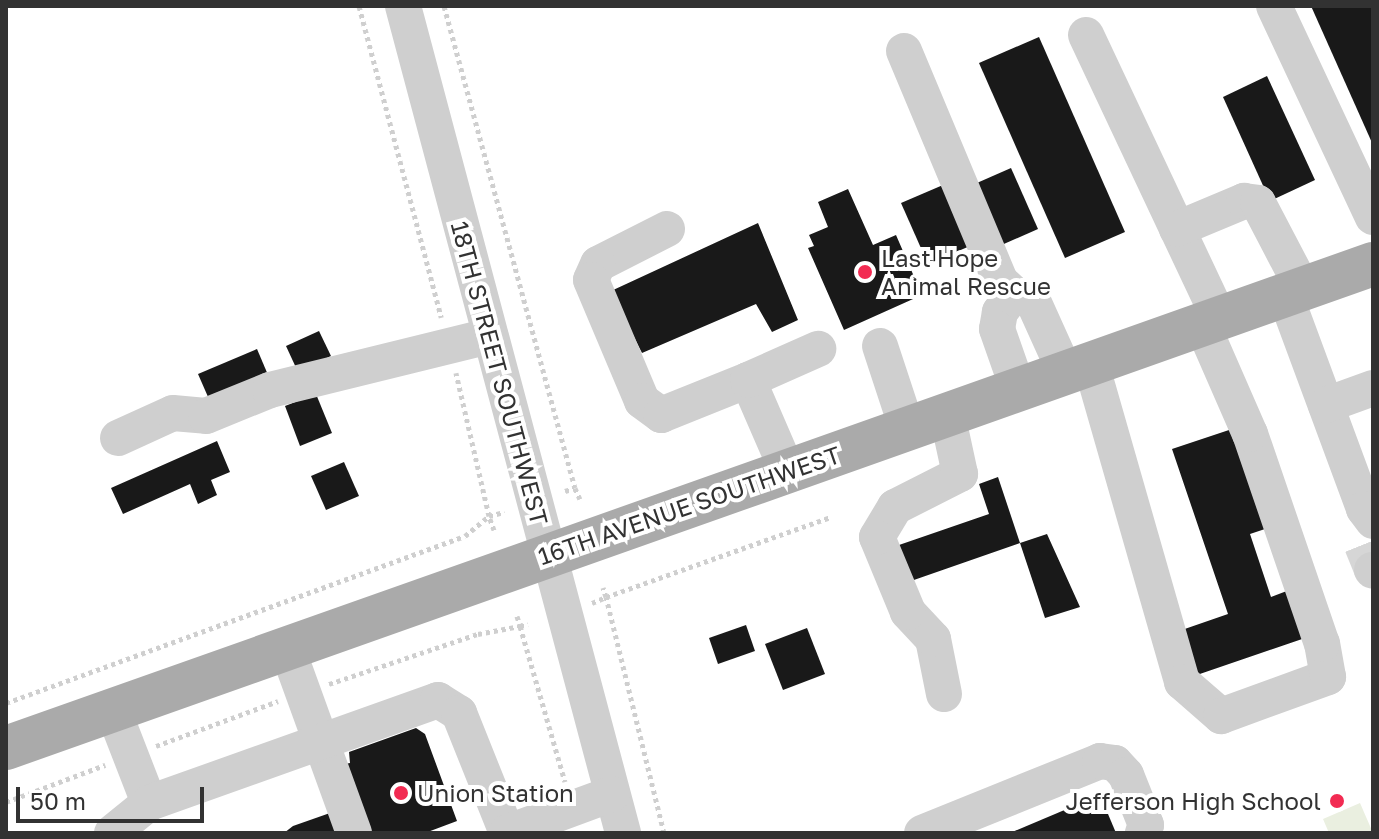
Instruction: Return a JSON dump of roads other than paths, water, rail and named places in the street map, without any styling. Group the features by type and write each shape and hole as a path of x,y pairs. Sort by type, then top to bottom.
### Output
{"main road":[{"name":"16TH AVENUE SOUTHWEST","path":"6,748 1373,264"}],"street":[{"name":"18TH STREET SOUTHWEST","path":"403,6 623,833"},
{"path":"1274,6 1373,217"},
{"path":"904,51 1000,281 1014,294 1033,301 1078,368 1182,682 1221,716 1328,677 1322,644 1177,229 1086,35"},
{"path":"1177,229 1244,201 1258,203 1294,292 1326,405 1368,527"},
{"path":"667,229 598,264 591,280 642,401 661,415 818,349"},
{"path":"1014,294 1000,312 997,329 1018,389"},
{"path":"118,438 173,413 206,416 270,390 490,336"},
{"path":"880,346 960,474 895,507 877,537 908,612 933,639 944,694"},
{"path":"748,380 787,470"},
{"path":"1326,405 1373,388"},
{"path":"287,648 323,740 354,833"},
{"path":"112,833 149,803 438,700 459,713 507,833 612,794"},
{"path":"113,710 149,803"},
{"path":"922,833 1100,761 1115,763 1126,775 1146,825 1143,833"}],"tunnel":[{"path":"1362,545 1372,570"}],"place":[{"name":"Last Hope Animal Rescue","path":"865,272"},
{"name":"Union Station","path":"401,793"},
{"name":"Jefferson High School","path":"1337,801"}]}
